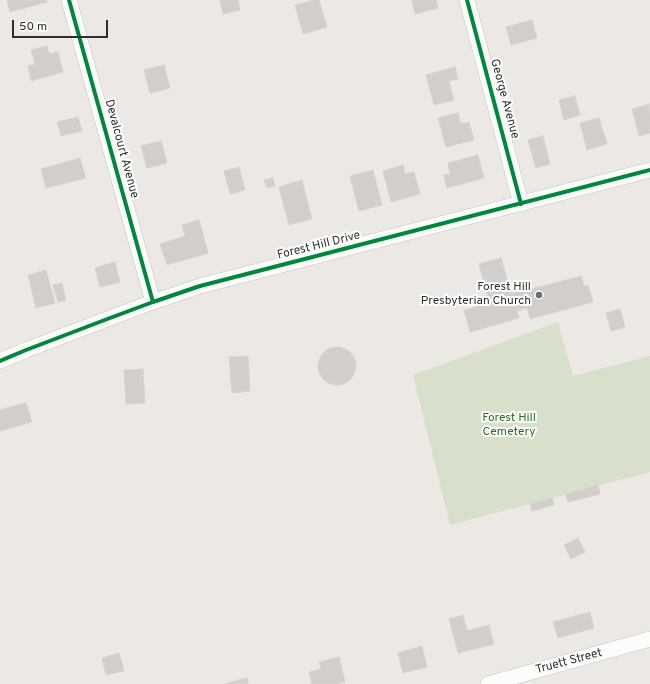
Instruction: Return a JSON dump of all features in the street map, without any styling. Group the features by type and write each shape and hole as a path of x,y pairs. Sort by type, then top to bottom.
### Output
{"street":[{"name":"Devalcourt Avenue","path":"69,0 153,302"},
{"name":"George Avenue","path":"467,0 521,204"},
{"name":"Forest Hill Drive","path":"0,361 153,302 200,286 650,170"},
{"name":"Truett Street","path":"488,684 650,639"}],"green space":[{"name":"Forest Hill Cemetery","path":"558,322 573,376 650,356 650,472 450,525 413,375"}],"building":[{"path":"7,0 46,0 47,2 10,12"},
{"path":"220,0 238,0 240,10 223,14"},
{"path":"319,0 327,27 303,34 295,5"},
{"path":"412,0 436,0 438,8 415,14"},
{"path":"532,20 537,38 511,45 506,27"},
{"path":"47,46 49,54 58,52 63,72 31,81 28,66 35,64 31,50"},
{"path":"164,65 170,88 150,93 144,70"},
{"path":"455,67 458,79 449,81 454,100 434,105 426,75"},
{"path":"575,96 580,115 564,120 559,100"},
{"path":"649,104 650,133 639,136 632,109"},
{"path":"458,113 461,124 469,122 474,140 446,147 438,118"},
{"path":"78,117 82,131 61,136 57,122"},
{"path":"599,118 607,144 587,150 580,123"},
{"path":"543,136 550,164 536,168 528,140"},
{"path":"161,141 167,163 147,168 141,146"},
{"path":"478,155 484,178 447,188 444,175 450,174 448,163"},
{"path":"80,158 86,178 46,188 41,169"},
{"path":"403,165 405,174 414,172 420,194 391,202 383,171"},
{"path":"239,167 245,190 230,194 224,171"},
{"path":"373,170 382,205 359,211 350,176"},
{"path":"273,178 275,186 267,188 264,180"},
{"path":"302,180 312,219 289,225 279,187"},
{"path":"199,220 208,253 167,265 160,244 185,236 182,225"},
{"name":"Forest Hill Presbyterian Church","path":"501,258 511,293 581,276 584,286 588,285 593,302 530,319 527,308 517,311 519,318 470,332 464,310 477,307 475,301 488,297 479,264"},
{"path":"115,262 120,282 100,287 95,268"},
{"path":"46,270 55,303 36,308 28,275"},
{"path":"62,283 66,300 58,302 53,285"},
{"path":"620,309 625,327 611,331 606,313"},
{"path":"337,347 347,350 353,356 356,366 353,376 347,382 337,385 327,382 321,376 318,366 321,356 327,350"},
{"path":"248,356 250,391 232,393 229,357"},
{"path":"143,369 145,403 126,404 124,370"},
{"path":"26,403 32,422 0,431 0,410"},
{"path":"598,485 600,494 568,502 566,494"},
{"path":"552,498 554,505 532,511 530,504"},
{"path":"578,538 585,552 571,559 564,545"},
{"path":"590,612 594,628 558,638 553,622"},
{"path":"463,615 467,631 489,625 494,644 458,653 449,619"},
{"path":"422,646 427,667 403,673 398,653"},
{"path":"119,653 124,671 106,675 102,658"},
{"path":"339,657 345,682 336,684 312,684 309,672 321,669 319,662"},
{"path":"247,678 248,684 224,684"}],"cycle path":[{"path":"69,0 153,302"},
{"path":"467,0 521,204"},
{"path":"0,361 110,318 200,286 650,170"}],"place":[{"name":"Forest Hill Presbyterian Church","path":"539,295"}]}
